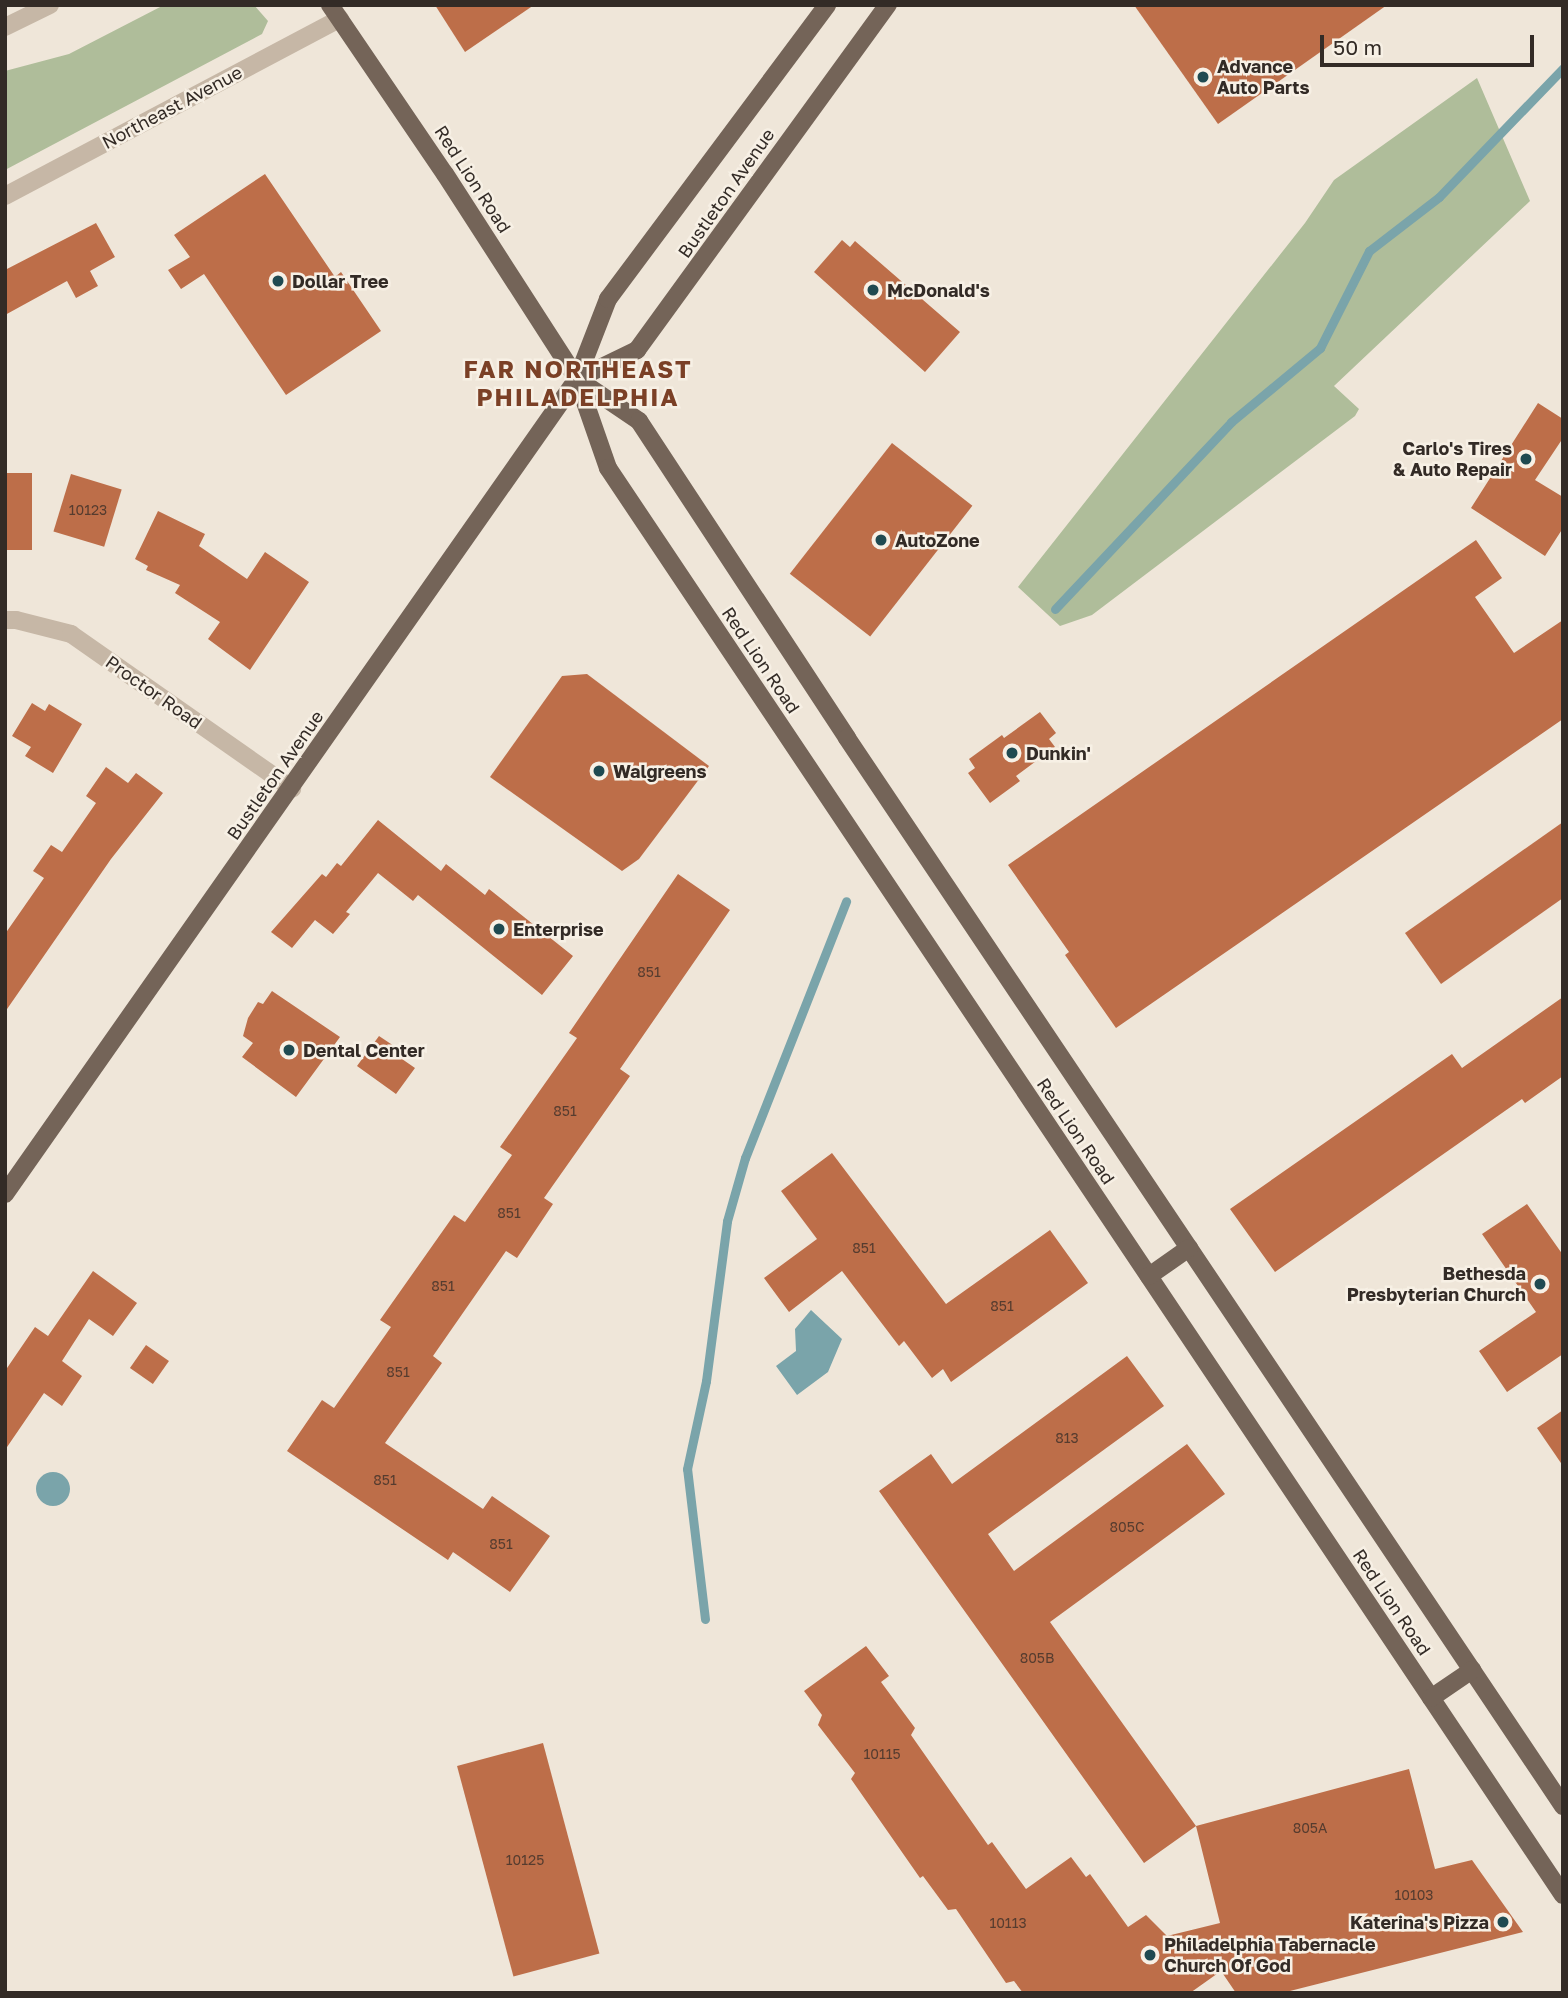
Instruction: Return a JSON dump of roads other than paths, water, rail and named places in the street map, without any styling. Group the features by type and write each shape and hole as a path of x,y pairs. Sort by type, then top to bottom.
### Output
{"main road":[{"name":"Bustleton Avenue","path":"5,1194 292,789 577,379 608,299 827,5"},
{"name":"Bustleton Avenue","path":"577,379 637,350 888,5"},
{"name":"Red Lion Road","path":"335,12 446,174 577,379 608,468 1563,1895"},
{"name":"Red Lion Road","path":"577,379 639,421 1563,1806"},
{"path":"1149,1276 1189,1248"},
{"path":"1431,1698 1472,1670"}],"street":[{"path":"5,27 50,5"},
{"name":"Northeast Avenue","path":"5,196 335,12"},
{"name":"Proctor Road","path":"5,620 16,620 71,634 292,789"}],"water":[{"path":"811,1310 842,1339 828,1372 797,1395 776,1366 796,1351 795,1329"},
{"path":"53,1472 65,1477 70,1489 65,1501 53,1506 41,1501 36,1489 41,1477"}],"waterway":[{"path":"1055,609 1231,422 1320,348 1369,251 1439,197 1563,68"},
{"path":"705,1619 687,1469 706,1381 727,1221 745,1158 846,901"}],"place":[{"name":"Advance Auto Parts","path":"1203,77"},
{"name":"Dollar Tree","path":"278,281"},
{"name":"McDonald's","path":"873,290"},
{"name":"Carlo's Tires & Auto Repair","path":"1526,459"},
{"name":"AutoZone","path":"881,540"},
{"name":"Dunkin'","path":"1012,753"},
{"name":"Walgreens","path":"599,771"},
{"name":"Enterprise","path":"499,929"},
{"name":"Dental Center","path":"289,1050"},
{"name":"Bethesda Presbyterian Church","path":"1540,1284"},
{"name":"Katerina's Pizza","path":"1503,1922"},
{"name":"Philadelphia Tabernacle Church Of God","path":"1150,1955"}],"district":[{"name":"FAR NORTHEAST PHILADELPHIA","path":"578,383"}]}
